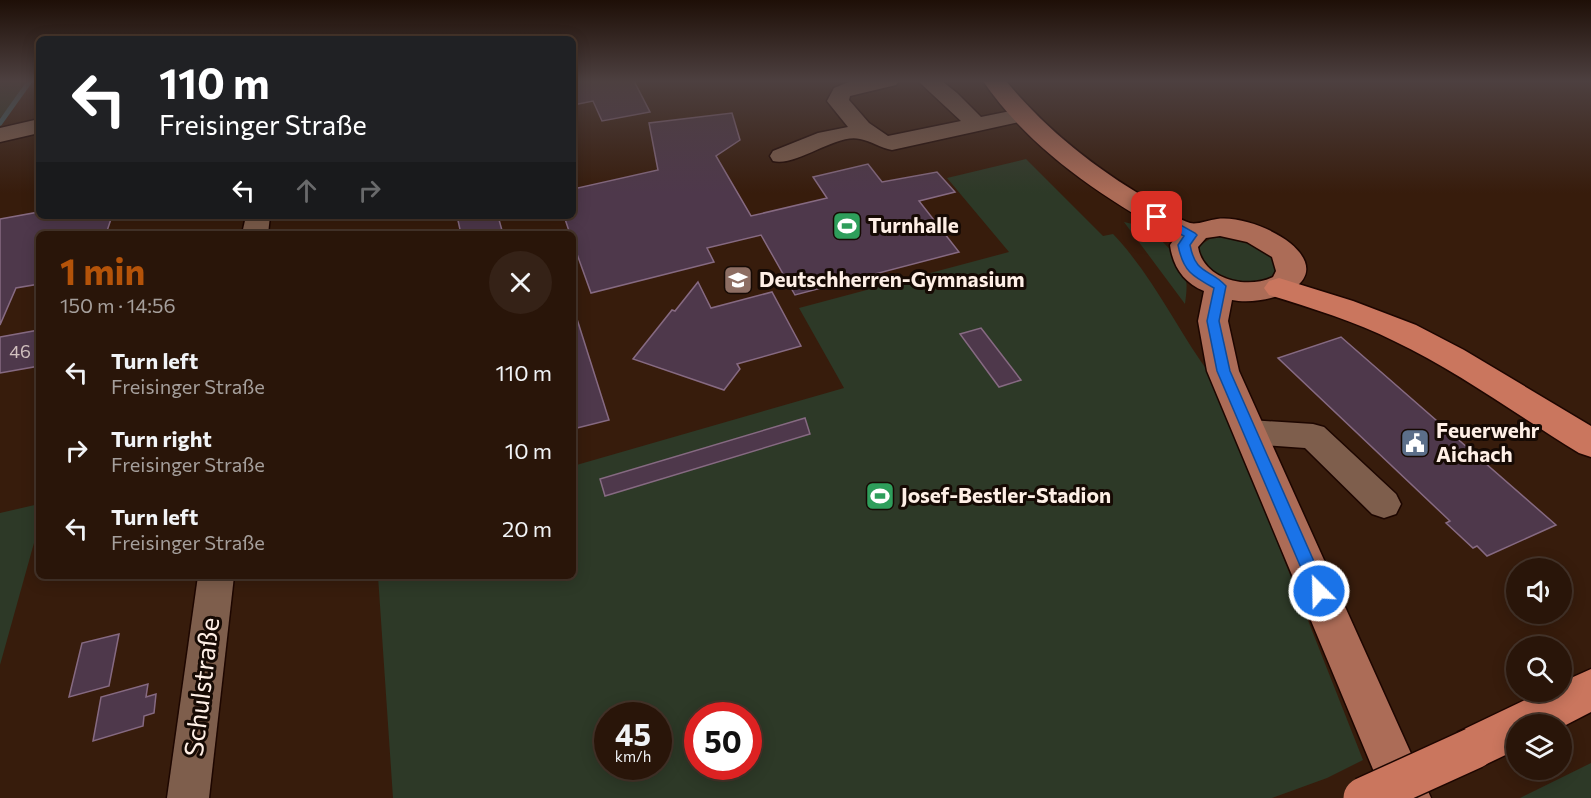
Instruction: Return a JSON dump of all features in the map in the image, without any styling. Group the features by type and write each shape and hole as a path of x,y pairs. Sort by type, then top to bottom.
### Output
{"highway":[{"path":"1285,279 1455,360 1589,443"},
{"path":"1542,714 1591,690"},
{"path":"1364,798 1506,732"}],"main road":[{"path":"1024,118 1064,155 1108,187 1191,235"},
{"path":"1220,227 1251,232 1278,248 1288,261 1285,279 1252,293 1220,286 1199,275 1187,262 1184,245 1191,235 1204,229 1220,227"},
{"path":"1220,286 1213,321 1223,371 1408,798"}],"street":[{"path":"853,118 864,131 879,142 891,143 1002,118"},
{"path":"970,118 975,123"},
{"path":"0,135 36,127"},
{"path":"781,156 826,138 864,131"},
{"path":"1250,432 1313,436 1384,504"},
{"name":"Schulstraße","path":"188,798 216,579"}],"green space":[{"name":"Josef-Bestler-Stadion","path":"1026,159 1103,236 1113,234 1128,251 1212,377 1363,760 1327,778 1272,798 393,798 378,579 576,579 576,465 844,388 799,308 1009,252 947,178"},
{"path":"1124,222 1153,234 1176,257 1186,279 1185,304"},
{"path":"1215,236 1239,236 1271,253 1277,269 1269,278 1257,282 1230,281 1216,275 1206,267 1200,257 1200,245"},
{"path":"36,505 36,536 0,665 0,513"},
{"path":"1591,763 1591,798 1520,798 1557,780 1572,780 1572,772"}],"building":[{"path":"689,118 734,118 740,140 716,156 751,216 827,198 813,177 868,164 882,182 937,172 955,192 919,201 959,252 795,295 761,235 707,248 714,262 591,293 576,251 576,231 569,231 565,219 576,219 576,188 658,170 649,123"},
{"path":"36,213 36,219 111,219 107,231 36,231 36,285 16,288 0,325 0,219"},
{"path":"458,219 499,219 502,231 460,231"},
{"path":"698,282 711,308 772,292 801,346 737,364 740,369 724,390 633,359 672,310 675,311"},
{"path":"576,319 609,420 576,428"},
{"path":"981,328 1021,380 999,387 960,334"},
{"path":"36,331 36,367 0,373 0,337"},
{"name":"Feuerwehr Aichach","path":"1341,337 1556,525 1487,556 1477,546 1473,548 1446,523 1450,521 1278,358"},
{"path":"805,418 810,434 605,496 600,479"},
{"path":"119,634 109,686 69,697 82,643"},
{"path":"148,684 146,697 156,694 154,713 144,716 143,726 93,741 101,697"}],"waterway":[{"path":"0,123 3,118"}],"place":[{"name":"Turnhalle","path":"847,226"},
{"name":"Deutschherren-Gymnasium","path":"738,280"},
{"name":"Feuerwehr Aichach","path":"1415,443"},
{"name":"Josef-Bestler-Stadion","path":"880,496"}],"route":[{"path":"1157,217 1191,235 1186,240 1183,251 1187,262 1199,275 1220,286 1213,321 1223,371 1319,591"}]}
